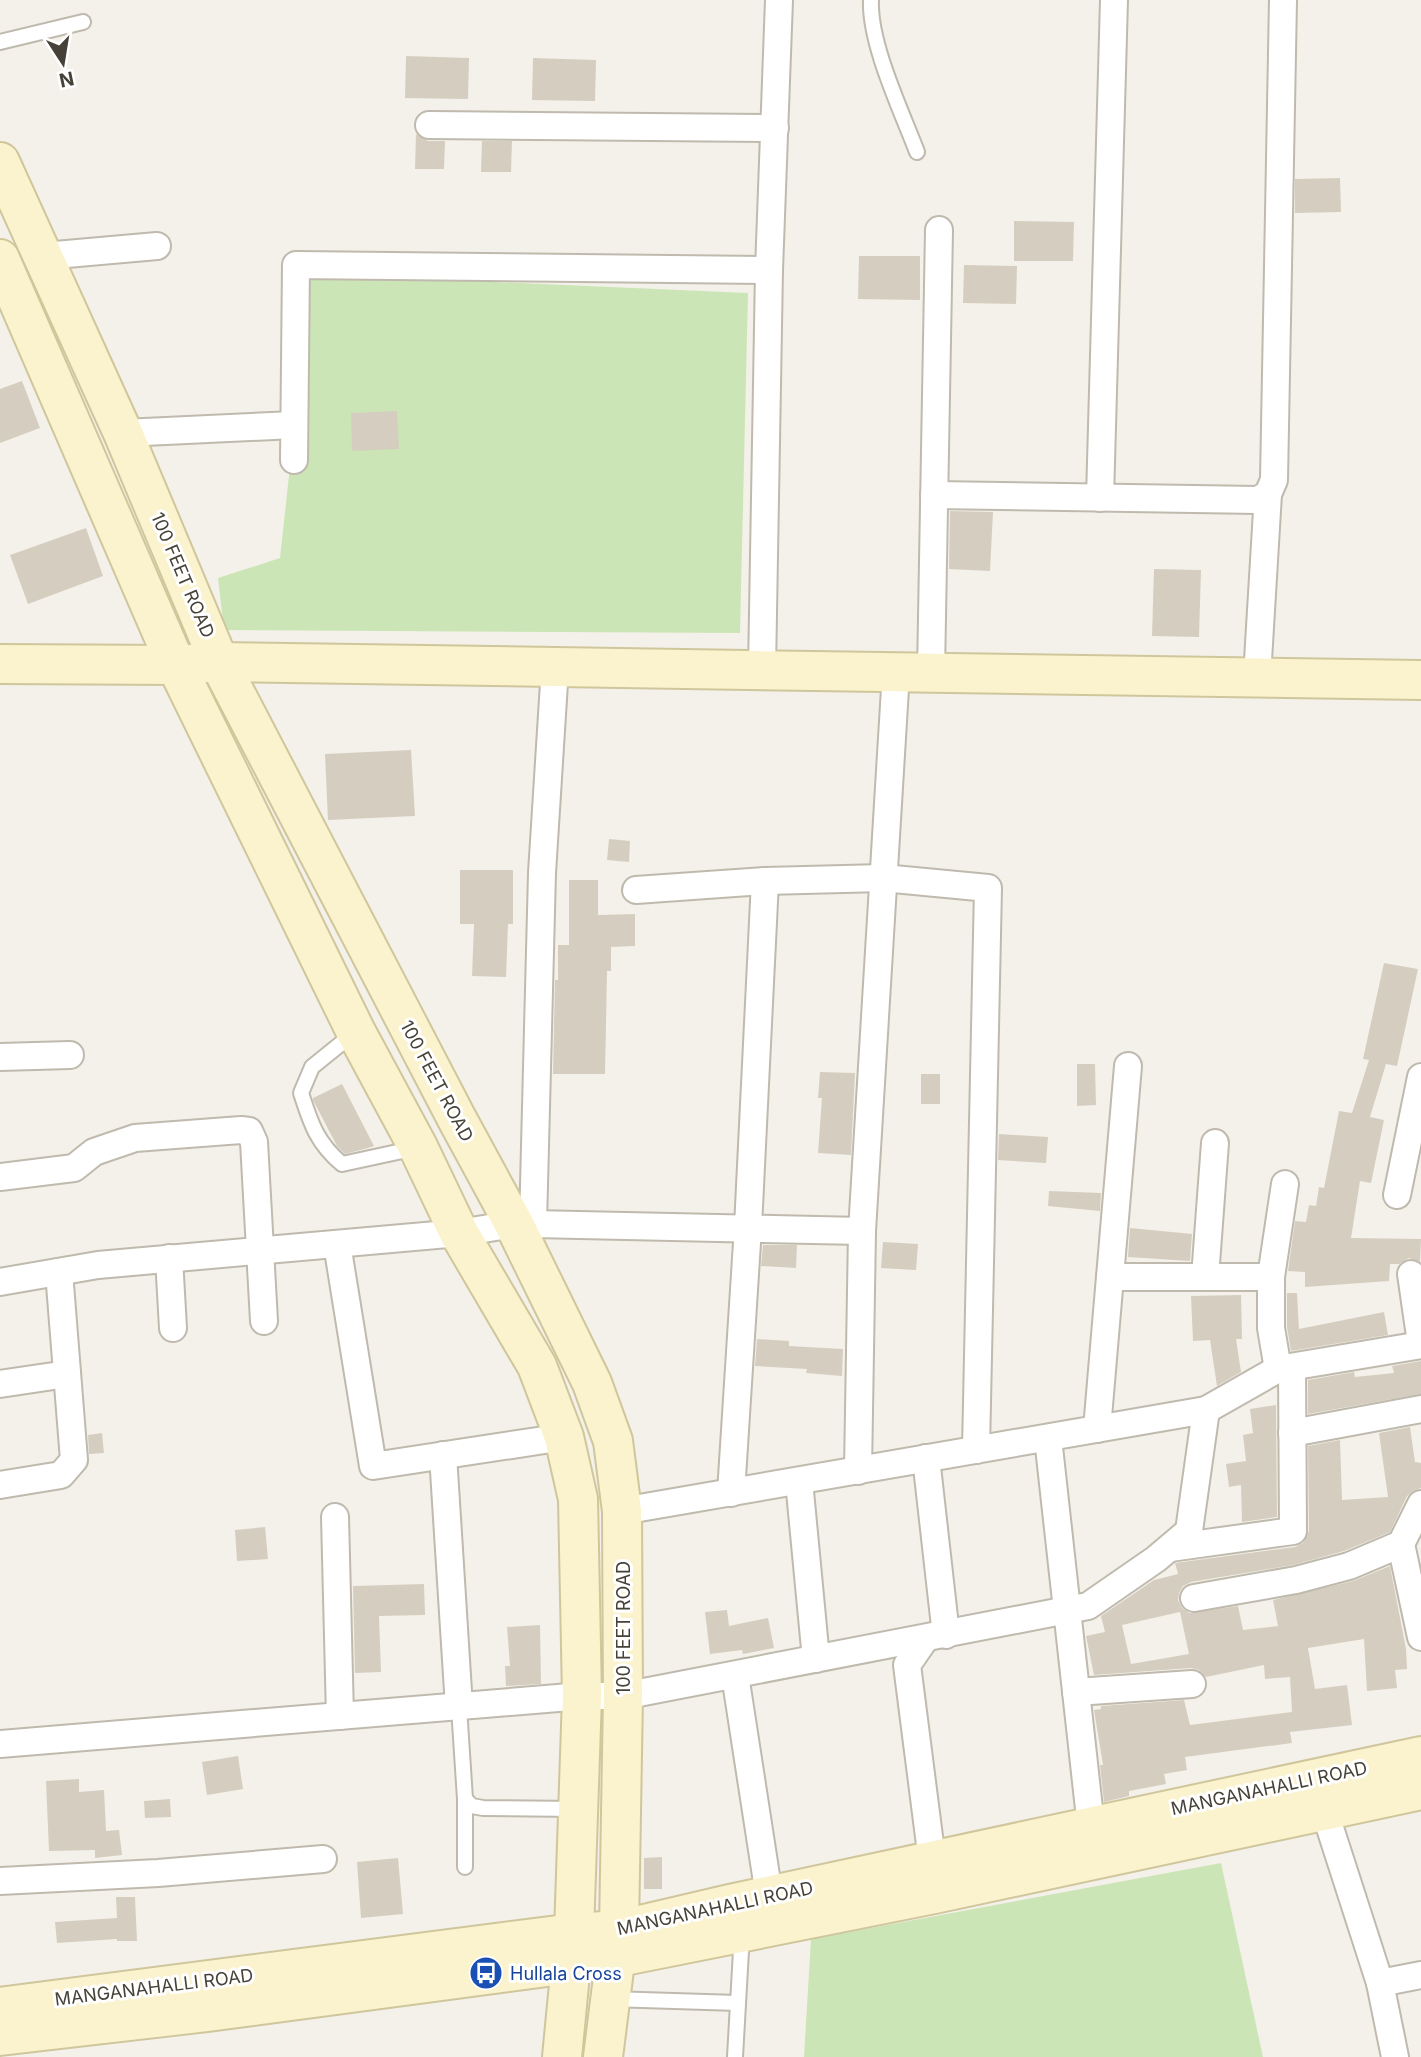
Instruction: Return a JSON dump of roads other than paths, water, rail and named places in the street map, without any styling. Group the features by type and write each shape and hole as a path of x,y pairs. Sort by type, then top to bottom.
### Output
{"main road":[{"name":"100 FEET ROAD","path":"0,162 123,433 219,662 457,1119 523,1224 592,1383 612,1441 622,1511 623,1696 616,1944 603,2057"},
{"path":"0,258 176,664 356,1032 418,1147 459,1233 537,1366 564,1437 578,1499 582,1696 573,1948 562,2057"},
{"path":"0,664 219,662 1421,680"},
{"name":"MANGANAHALLI ROAD","path":"0,2007 742,1932 1319,1795 1421,1756"},
{"name":"MANGANAHALLI ROAD","path":"616,1944 769,1895 1091,1826 1319,1795 1421,1790"},
{"name":"MANGANAHALLI ROAD","path":"0,2036 208,2011 573,1948"}],"street":[{"path":"762,670 769,270 779,0"},
{"path":"1100,498 1114,0"},
{"path":"1257,677 1268,494 1274,480 1283,0"},
{"path":"429,125 775,128"},
{"path":"858,1471 862,1231 883,878 914,672 934,495 939,230"},
{"path":"44,256 157,246"},
{"path":"294,460 296,265 769,270"},
{"path":"123,433 294,425"},
{"path":"934,495 1258,500 1268,494"},
{"path":"523,1224 555,667"},
{"path":"636,890 765,881 883,878 988,888 976,1450"},
{"path":"731,1493 748,1227 765,881"},
{"path":"0,1057 70,1055"},
{"path":"1097,1429 1128,1066"},
{"path":"1397,1195 1421,1077"},
{"path":"0,1177 74,1167 94,1152 135,1139 249,1131 254,1142 264,1321"},
{"path":"1205,1277 1215,1143"},
{"path":"1170,1548 1293,1531 1292,1433 1285,1368 1271,1328 1271,1277 1286,1184"},
{"path":"0,1282 98,1265 459,1233 523,1224 862,1231"},
{"path":"337,1244 373,1466 564,1437"},
{"path":"169,1258 173,1328"},
{"path":"0,1485 61,1475 74,1460 59,1272"},
{"path":"622,1511 1206,1410 1285,1368 1421,1344 1412,1274"},
{"path":"1110,1277 1271,1277"},
{"path":"0,1384 67,1374"},
{"path":"1292,1433 1421,1409"},
{"path":"0,1744 582,1696 623,1696 1088,1606 1170,1548 1189,1531 1206,1410"},
{"path":"1048,1438 1091,1826"},
{"path":"443,1455 458,1707"},
{"path":"926,1458 935,1637 907,1665 932,1860"},
{"path":"799,1481 816,1659"},
{"path":"1421,1504 1401,1544 1421,1637"},
{"path":"335,1517 340,1716"},
{"path":"1194,1598 1296,1580 1349,1566 1401,1544"},
{"path":"735,1675 769,1895"},
{"path":"1076,1692 1192,1684"},
{"path":"1319,1795 1380,1983 1395,2057"},
{"path":"0,1881 158,1873 323,1859"},
{"path":"1380,1983 1421,1975"}],"lane":[{"path":"871,0 870,13 882,58 917,152"},
{"path":"0,42 83,22"},
{"path":"356,1032 312,1067 301,1093 310,1120 325,1149 342,1164 418,1147"},
{"path":"458,1707 465,1800 465,1867"},
{"path":"465,1800 472,1806 483,1808 578,1809"},
{"path":"735,2057 742,1932"},
{"path":"609,1998 738,2003"}],"place":[{"name":"Hullala Cross","path":"486,1973"}]}
